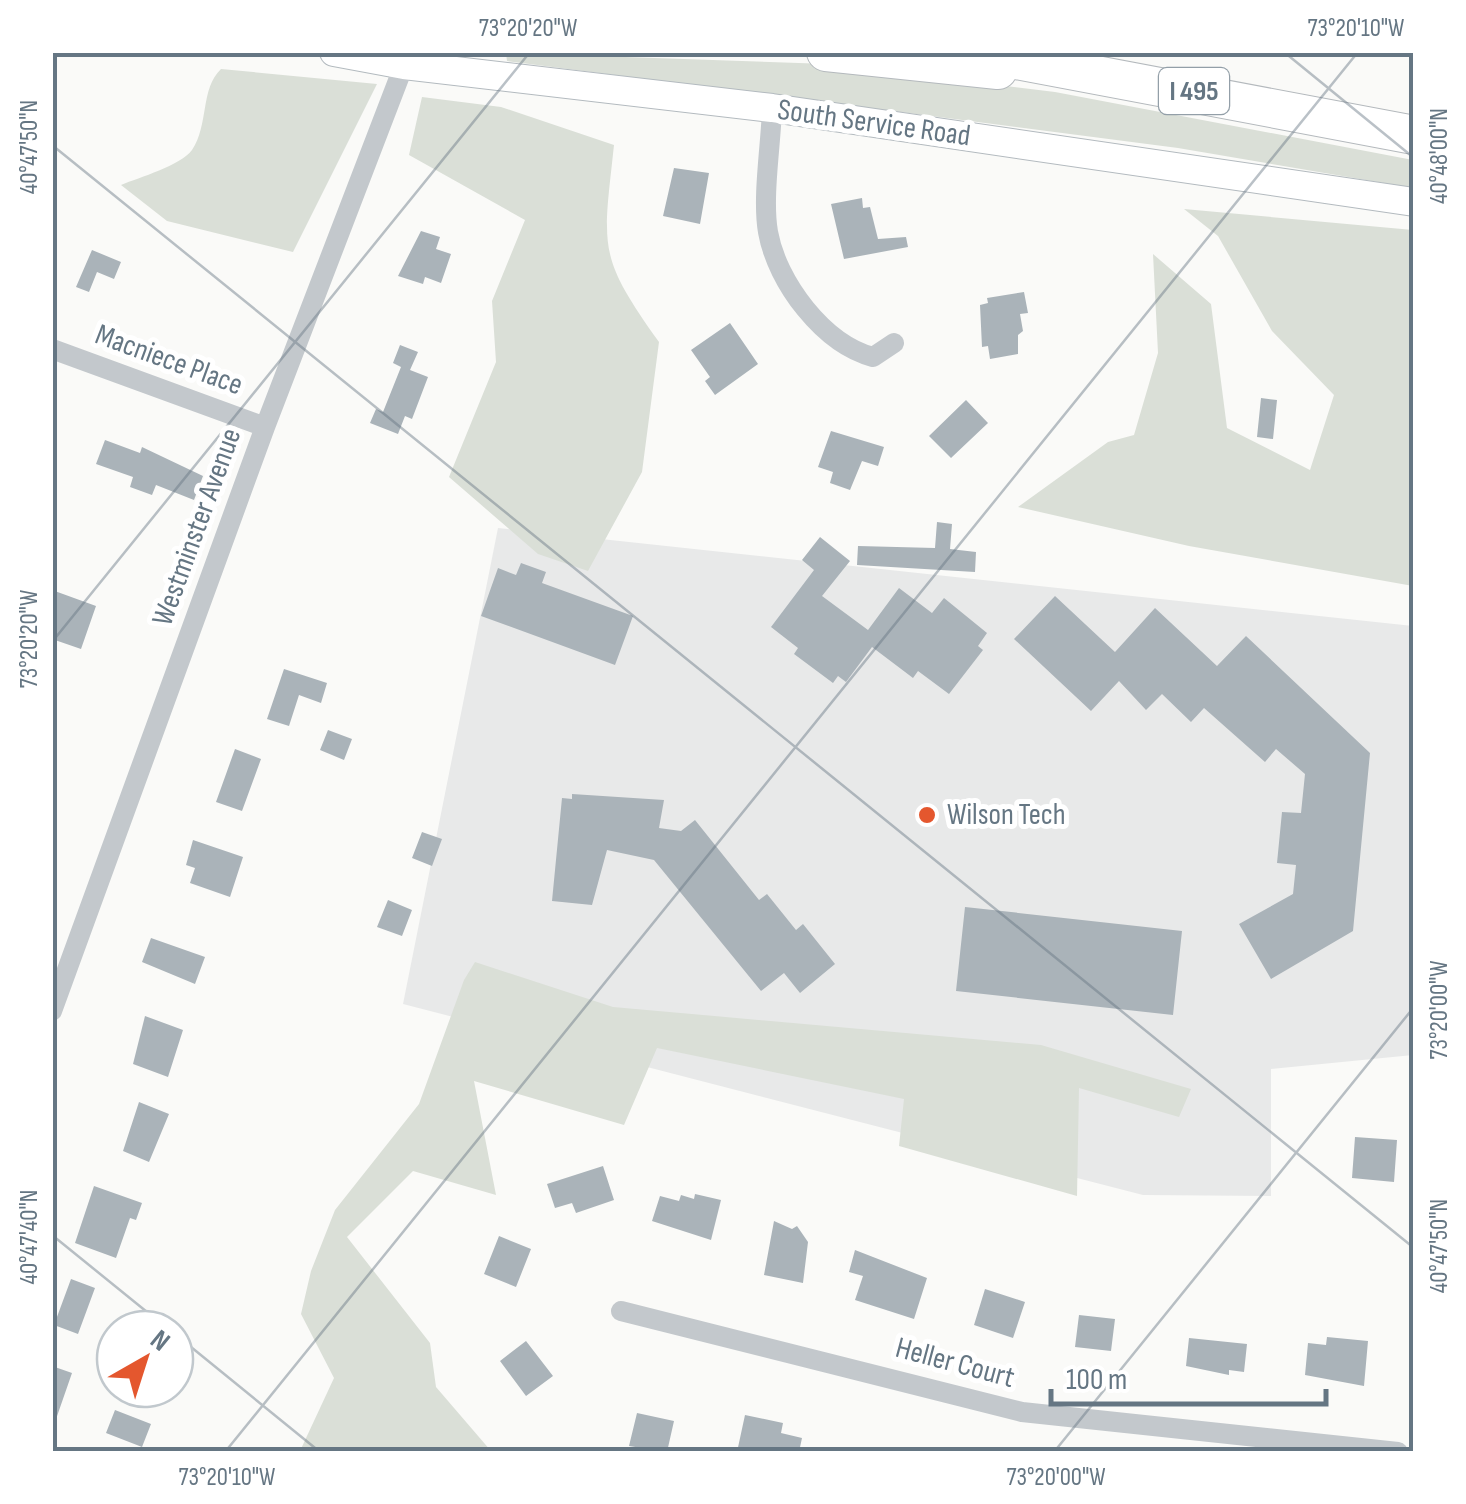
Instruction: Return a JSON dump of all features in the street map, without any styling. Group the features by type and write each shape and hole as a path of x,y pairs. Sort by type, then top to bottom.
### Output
{"highway":[{"path":"826,52 1247,101"},
{"name":"I 495","path":"974,52 1414,135"}],"main road":[{"name":"South Service Road","path":"334,52 404,65 772,108 1414,202"}],"street":[{"name":"Westminster Avenue","path":"52,1011 265,427 404,65"},
{"path":"772,108 768,232 786,277 809,314 850,351 873,358 894,343"},
{"name":"Macniece Place","path":"52,349 265,427"},
{"name":"Heller Court","path":"621,1311 1022,1412 1398,1452"}],"shaded area":[{"path":"506,53 828,64 1055,92 1413,160 1413,188 1178,148 507,61"},
{"path":"221,69 377,84 293,252 167,221 121,185 169,166 192,150 201,130 210,87"},
{"path":"422,97 501,107 614,145 608,207 609,250 624,289 659,342 642,472 588,571 538,554 449,477 496,362 492,301 525,220 409,155"},
{"path":"1184,209 1413,230 1413,586 1189,546 1018,507 1108,442 1134,435 1158,353 1153,254 1211,304 1227,428 1310,470 1334,395 1272,331 1218,236"},
{"name":"Wilson Tech","path":"498,528 1413,626 1413,1055 1271,1069 1271,1196 1143,1195 403,1004"},
{"path":"475,962 613,1007 1041,1045 1191,1089 1179,1117 1079,1088 1077,1196 899,1146 904,1099 657,1048 624,1125 474,1081 496,1195 413,1171 347,1237 430,1343 436,1387 491,1451 300,1451 334,1378 301,1314 311,1271 335,1210 419,1104 464,980"}],"building":[{"path":"674,168 709,173 700,224 663,216"},
{"path":"862,198 863,208 870,207 878,239 906,237 908,247 844,259 831,204"},
{"path":"421,231 440,237 436,249 451,254 441,283 425,277 423,284 398,276"},
{"path":"92,250 121,262 114,279 97,272 89,292 76,287"},
{"path":"1024,292 1028,313 1020,314 1023,331 1018,335 1018,354 990,359 988,346 982,347 980,305 988,303 987,298"},
{"path":"730,323 758,364 715,395 705,381 710,377 691,350"},
{"path":"400,345 418,352 410,370 428,377 412,419 405,416 398,434 370,423 376,409 383,412 401,367 393,363"},
{"path":"1261,398 1277,400 1273,439 1257,437"},
{"path":"966,400 988,423 951,458 929,436"},
{"path":"831,431 884,447 878,466 862,461 850,490 830,483 833,472 818,467"},
{"path":"105,440 140,453 142,447 203,476 194,500 156,485 152,495 130,487 133,477 96,464"},
{"path":"937,522 952,524 950,549 976,552 975,572 857,565 858,546 935,548"},
{"path":"820,537 850,561 822,596 868,630 899,588 932,613 944,598 987,633 978,646 983,650 949,694 918,671 913,678 872,647 846,682 838,676 833,683 794,654 798,648 771,627 814,570 802,560"},
{"path":"521,563 546,572 542,583 633,616 615,665 481,616 498,568 516,575"},
{"path":"52,590 96,606 81,649 52,639"},
{"path":"1055,596 1115,652 1155,608 1217,666 1246,636 1370,753 1353,931 1271,979 1239,924 1293,894 1296,865 1277,863 1282,812 1301,813 1305,774 1276,749 1265,762 1204,708 1191,722 1162,694 1146,710 1119,681 1091,711 1014,639"},
{"path":"284,669 327,683 321,703 299,695 289,726 267,719"},
{"path":"328,730 352,739 344,760 320,750"},
{"path":"235,749 261,759 242,811 216,802"},
{"path":"572,794 664,800 659,828 681,831 695,820 759,900 767,894 796,930 803,924 835,964 800,993 784,973 761,991 654,860 607,850 592,905 552,901 562,798 572,799"},
{"path":"422,832 442,839 432,866 412,858"},
{"path":"193,840 243,857 230,897 190,883 195,868 186,865"},
{"path":"388,900 412,910 402,936 377,927"},
{"path":"965,907 1182,931 1173,1015 956,991"},
{"path":"151,938 205,957 195,984 142,962"},
{"path":"145,1016 183,1030 168,1077 133,1064"},
{"path":"139,1102 169,1114 149,1162 123,1151"},
{"path":"1355,1137 1397,1140 1394,1182 1352,1178"},
{"path":"603,1166 614,1200 576,1213 572,1203 555,1208 547,1184"},
{"path":"94,1186 142,1203 136,1220 130,1218 116,1258 75,1243"},
{"path":"695,1194 721,1200 711,1240 652,1221 660,1196 679,1201 681,1195 694,1199"},
{"path":"774,1221 792,1229 797,1226 808,1242 803,1283 764,1275"},
{"path":"499,1236 531,1249 516,1287 484,1274"},
{"path":"855,1250 927,1278 914,1319 855,1300 863,1276 849,1272"},
{"path":"71,1279 95,1288 78,1334 54,1325"},
{"path":"985,1289 1025,1302 1013,1338 974,1325"},
{"path":"1079,1315 1115,1319 1111,1351 1075,1347"},
{"path":"1327,1337 1368,1341 1364,1386 1305,1375 1308,1343 1326,1345"},
{"path":"1189,1338 1247,1344 1244,1372 1229,1370 1229,1375 1186,1366"},
{"path":"526,1341 553,1376 526,1396 500,1361"},
{"path":"52,1366 72,1373 55,1422 52,1422"},
{"path":"115,1410 151,1424 142,1447 106,1433"},
{"path":"637,1413 674,1421 667,1452 629,1446"},
{"path":"745,1415 783,1423 781,1433 802,1438 799,1452 737,1452"}],"place":[{"name":"Wilson Tech","path":"927,815"}]}
